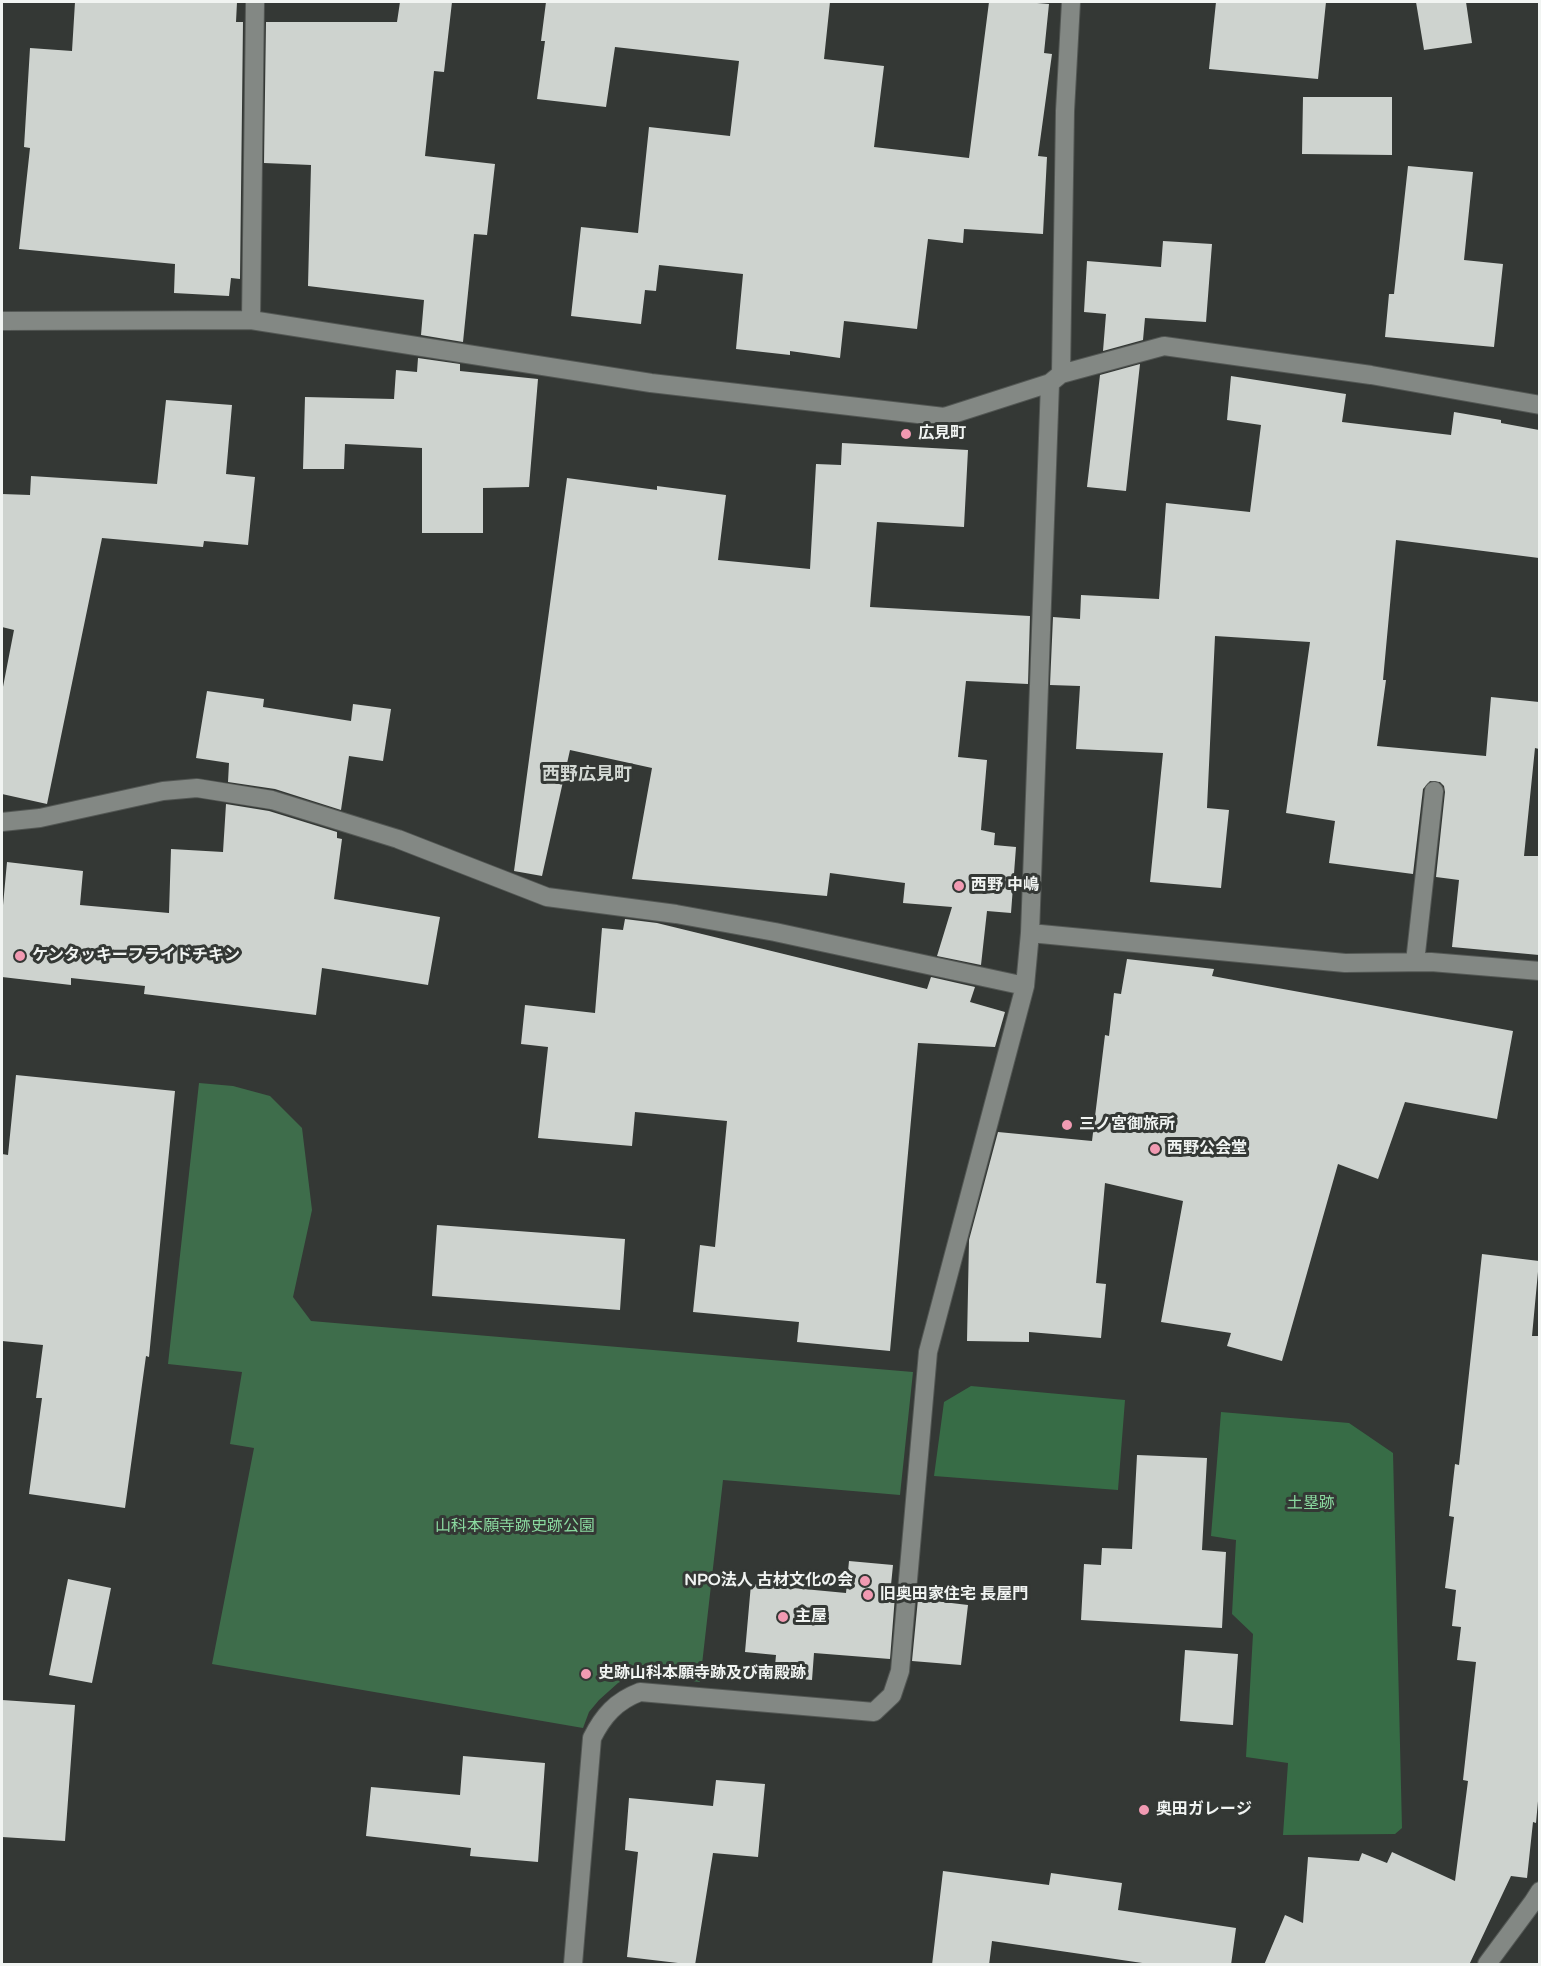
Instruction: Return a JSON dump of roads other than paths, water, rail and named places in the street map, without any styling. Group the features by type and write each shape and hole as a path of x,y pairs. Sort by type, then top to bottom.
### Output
{"street":[{"path":"251,320 255,2"},
{"path":"573,1965 592,1738 600,1721 614,1706 626,1697 640,1692 874,1712 892,1695 900,1671 928,1352 1025,986 1030,933 1071,2"},
{"path":"2,321 251,320 651,383 944,417 1055,379 1164,346 1371,375 1539,405"},
{"path":"2,822 40,818 162,791 197,788 272,800 398,838 547,897 676,914 764,930 1025,986"},
{"path":"1414,962 1434,791"},
{"path":"1030,933 1345,963 1414,962 1539,971"},
{"path":"1487,1965 1539,1891"}],"place":[{"name":"広見町","path":"906,434"},
{"name":"西野 中嶋","path":"959,886"},
{"name":"ケンタッキーフライドチキン","path":"20,956"},
{"name":"三ノ宮御旅所","path":"1067,1125"},
{"name":"西野公会堂","path":"1155,1149"},
{"name":"NPO法人 古材文化の会","path":"865,1581"},
{"name":"旧奥田家住宅 長屋門","path":"868,1595"},
{"name":"主屋","path":"783,1617"},
{"name":"史跡山科本願寺跡及び南殿跡","path":"586,1674"},
{"name":"奥田ガレージ","path":"1144,1810"}],"district":[{"name":"西野広見町","path":"587,775"}],"park label":[{"name":"土塁跡","path":"1311,1504"},
{"name":"山科本願寺跡史跡公園","path":"515,1527"}]}
